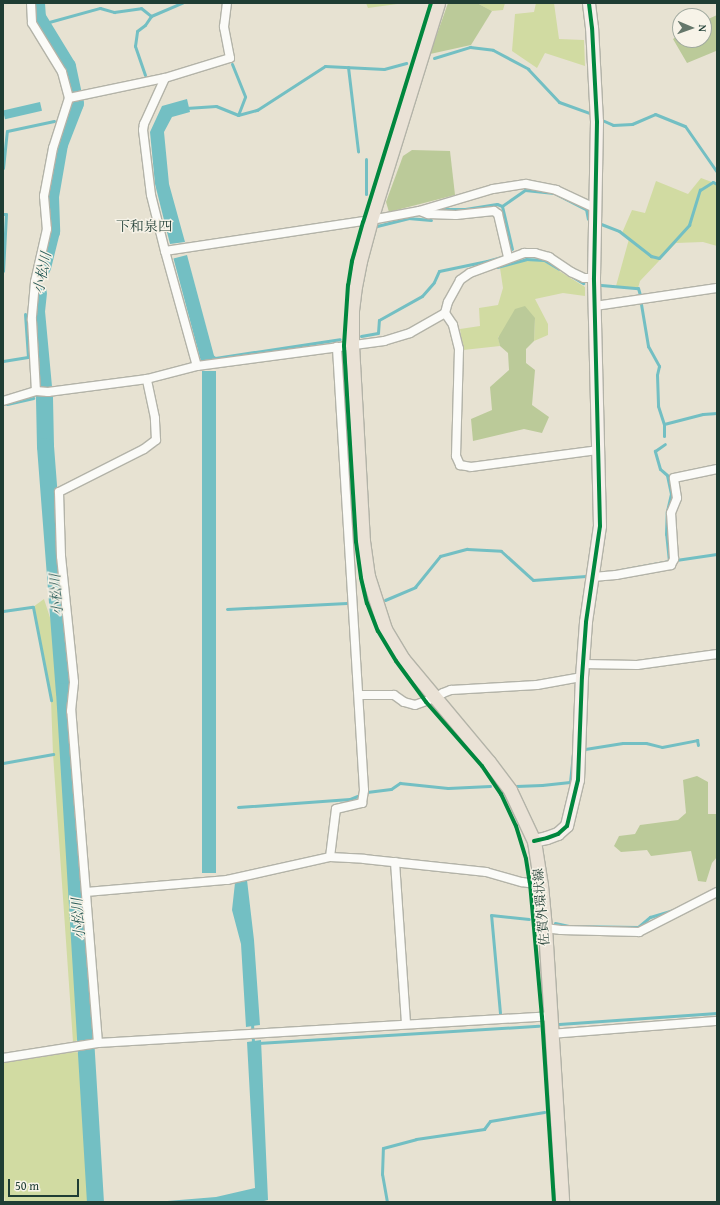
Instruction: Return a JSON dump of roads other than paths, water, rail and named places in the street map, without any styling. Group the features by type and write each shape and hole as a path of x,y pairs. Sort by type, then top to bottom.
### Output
{"main road":[{"name":"佐賀外環状線","path":"438,3 371,220 355,286 352,310 352,345 363,541 368,576 375,604 385,629 403,659 489,762 510,790 534,841 541,885 545,928 549,1016 562,1202"}],"street":[{"path":"31,3 32,23 62,72 69,98 53,148 44,196 47,229 35,282 32,320 36,391"},
{"path":"69,98 165,78 230,58 224,28 227,3"},
{"path":"534,841 558,834 567,826 578,780 583,664 600,526 594,278 597,122 592,28 589,3"},
{"path":"165,78 144,124 143,130 151,195 165,251 205,365"},
{"path":"165,251 371,220 419,211 493,189 526,184 556,190 595,208"},
{"path":"419,211 428,214 456,215 494,211 498,214 508,258"},
{"path":"3,401 36,391 48,392 146,379 205,365 384,341 410,333 445,313 448,302 460,280 470,273 524,253 536,252 549,257 584,278 594,278"},
{"path":"595,306 717,288"},
{"path":"445,313 453,326 459,349 456,456 460,465 471,467 599,450"},
{"path":"330,857 336,809 362,802 364,794 337,347"},
{"path":"98,1043 71,711 74,682 61,556 59,492 144,449 156,440 154,418 146,379"},
{"path":"593,577 616,575 671,565 674,559 671,513 677,498 674,478 717,469"},
{"path":"583,664 638,665 717,654"},
{"path":"359,695 394,695 404,702 416,704 451,690 537,685 582,677"},
{"path":"86,892 186,885 239,877 330,857 395,862 486,872 522,882 541,885"},
{"path":"395,862 406,1024"},
{"path":"545,928 561,930 639,932 717,892"},
{"path":"3,1058 98,1043 549,1016"},
{"path":"551,1034 717,1021"}],"water":[{"path":"187,99 190,112 172,117 164,132 169,184 185,242 170,244 155,184 150,132 162,106"},
{"path":"40,102 42,111 5,119 3,111"},
{"path":"187,255 215,358 201,362 173,259"},
{"path":"202,371 216,371 216,873 202,873"},
{"path":"247,880 254,940 260,1025 246,1027 241,944 232,910 235,883"},
{"path":"261,1040 268,1200 260,1202 155,1202 216,1197 255,1188 247,1042"}],"waterway":[{"name":"小松川","path":"36,3 37,17 67,66 75,103 59,144 50,196 51,231 42,267"},
{"path":"42,26 49,22 100,8 114,12 141,8 151,16 182,3"},
{"path":"145,75 135,46 137,31 145,25 151,16"},
{"path":"434,58 470,47 493,50 528,69 559,102 589,113"},
{"path":"186,108 216,106 238,115 257,110 325,66 384,69 406,63"},
{"path":"232,64 245,97 238,115"},
{"path":"348,67 358,151"},
{"path":"602,120 613,125 632,124 655,114 685,126 717,172"},
{"path":"3,168 7,131 54,121"},
{"path":"366,159 366,194"},
{"path":"601,224 619,231 651,256 659,258 689,225 700,190 713,182 717,184"},
{"path":"502,206 525,190 554,193 586,209 588,219"},
{"path":"437,209 465,209 497,204 502,206 512,249"},
{"path":"3,214 6,214 3,271"},
{"path":"377,226 408,218 431,220"},
{"path":"487,261 501,257"},
{"path":"497,267 526,259 544,260 559,269"},
{"path":"361,336 378,333 379,320 422,296 434,282 439,271 487,261 490,264"},
{"path":"573,277 583,283"},
{"path":"601,285 638,288 640,295"},
{"name":"小松川","path":"38,292 36,311 44,398 45,446 64,691 95,1202"},
{"path":"641,304 648,346 659,366 657,375 658,406 664,424"},
{"path":"3,361 28,357 25,314"},
{"path":"212,356 215,358 340,339"},
{"path":"7,404 33,398"},
{"path":"664,436 664,424 703,414 717,413"},
{"path":"621,570 669,561 666,534 667,511 671,494 667,475 660,469 655,451 665,444"},
{"path":"385,600 415,587 440,556 467,549 501,551 533,580 586,576"},
{"path":"676,560 717,554"},
{"path":"227,609 347,603"},
{"path":"3,611 33,607 51,700"},
{"path":"585,749 623,743 646,743 662,747 697,740 698,745"},
{"path":"3,763 53,754"},
{"path":"516,786 570,782 573,754"},
{"path":"238,807 350,799 367,792 391,789 400,783 448,788 490,786"},
{"path":"705,894 717,887"},
{"path":"555,923 569,926 638,927 650,917 677,909"},
{"path":"500,1013 491,915 529,919"},
{"path":"559,1024 717,1013"},
{"path":"252,1023 253,1044"},
{"path":"258,1043 538,1026"},
{"path":"387,1202 382,1174 383,1148 416,1139 484,1129 490,1121 544,1112"}],"district":[{"name":"下和泉四","path":"144,226"}]}
